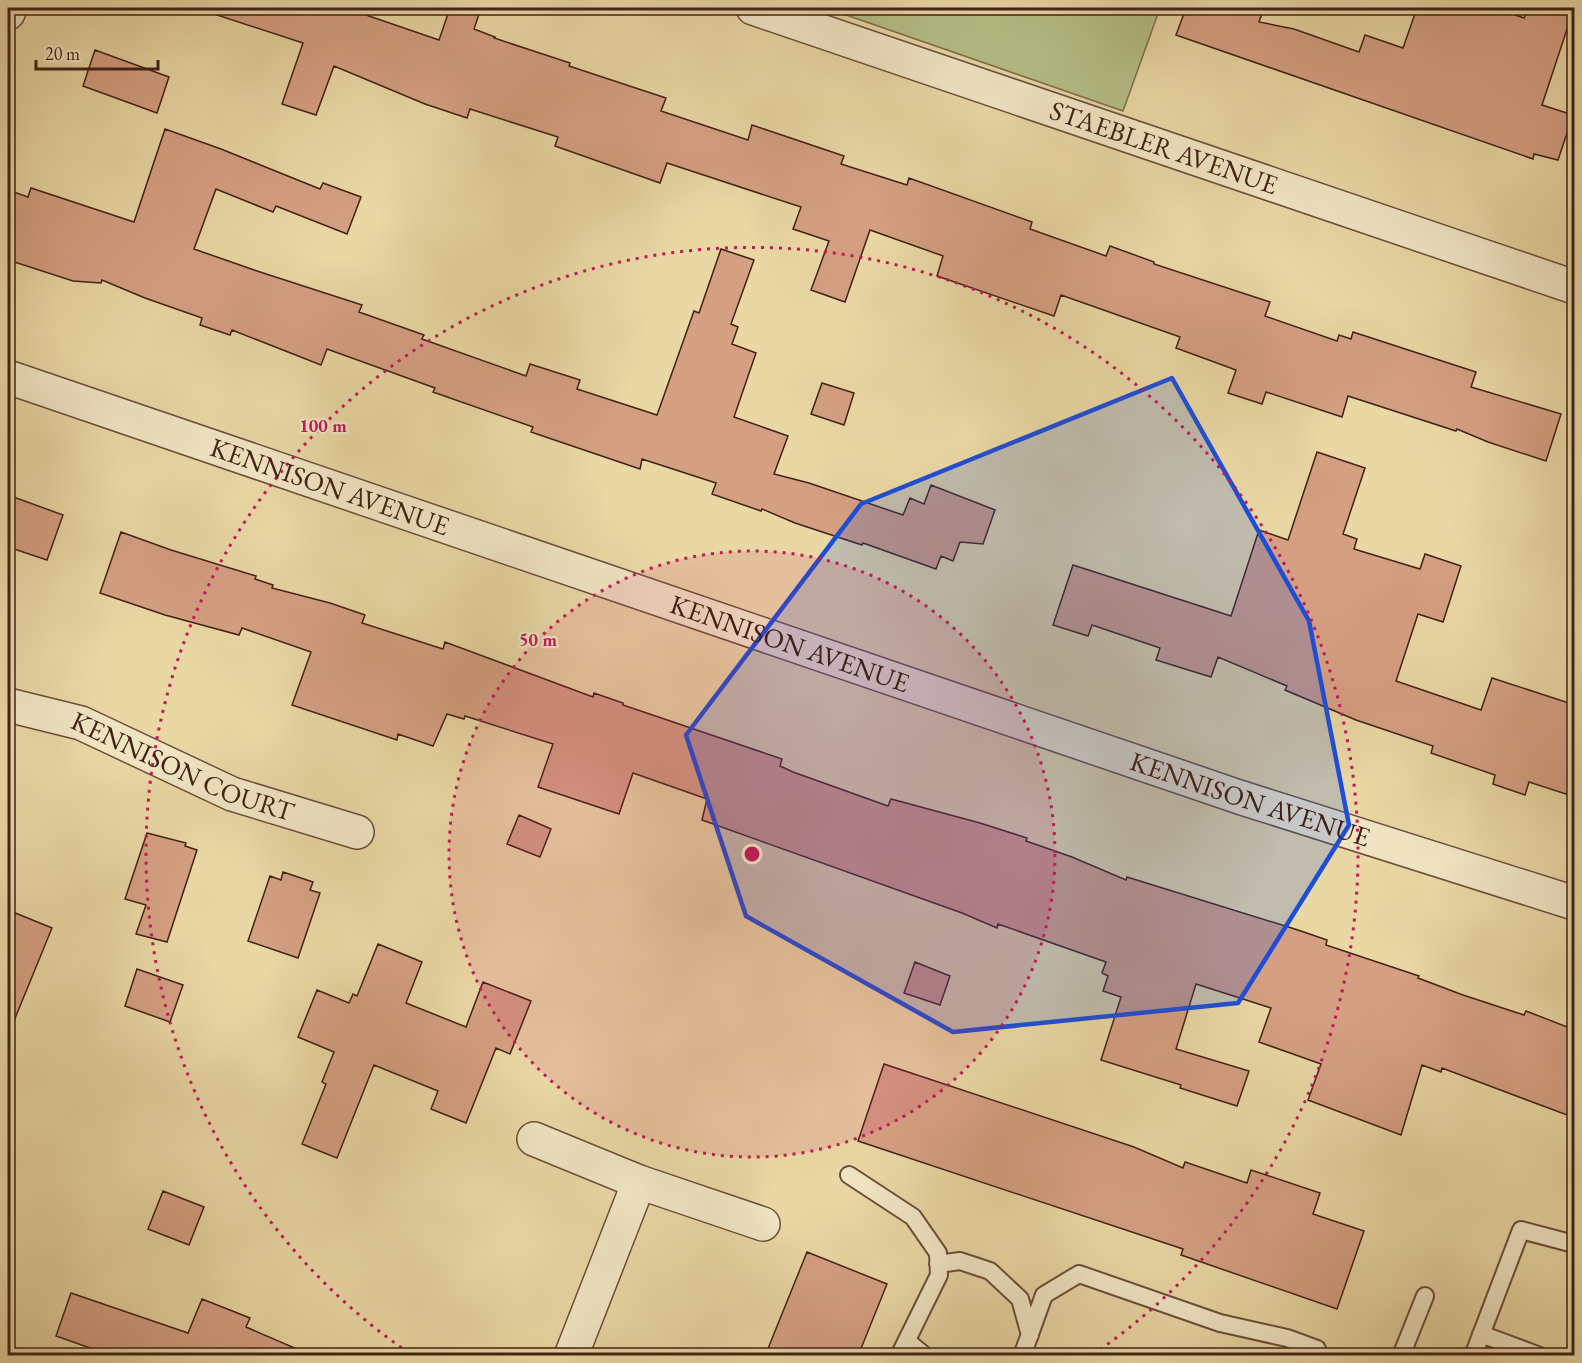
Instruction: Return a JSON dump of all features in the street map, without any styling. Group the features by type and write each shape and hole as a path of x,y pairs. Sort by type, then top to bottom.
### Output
{"street":[{"path":"8,13 10,8"},
{"name":"STAEBLER AVENUE","path":"753,8 1575,287"},
{"name":"KENNISON AVENUE","path":"8,377 1239,798 1575,903"},
{"name":"KENNISON COURT","path":"8,705 81,723 232,794 357,831"},
{"path":"534,1139 639,1182 763,1224"},
{"path":"571,1356 639,1182"}],"lane":[{"path":"849,1175 913,1217 938,1254 939,1275 903,1348 924,1356"},
{"path":"1473,1356 1521,1230 1575,1244"},
{"path":"938,1263 960,1261 990,1271 1020,1299 1030,1335"},
{"path":"1022,1356 1044,1295 1079,1274 1220,1323 1287,1338 1317,1349"},
{"path":"1401,1356 1425,1296"},
{"path":"1481,1334 1540,1356"}],"highlighted area":[{"path":"1172,378 1309,621 1349,825 1238,1003 953,1032 746,916 686,735 861,504"}],"green space":[{"path":"826,8 1160,8 1123,111"}],"building":[{"path":"215,8 368,8 366,15 439,40 450,8 481,8 474,29 494,38 570,63 569,66 666,98 661,111 748,140 752,125 844,156 841,164 907,185 909,178 1032,222 1030,229 1106,256 1110,246 1154,262 1154,264 1270,302 1265,316 1337,341 1339,335 1351,339 1353,332 1476,372 1471,387 1561,414 1546,461 1457,429 1456,431 1348,396 1342,417 1266,392 1262,404 1228,393 1236,370 1176,348 1180,337 1061,295 1054,316 937,276 943,256 870,230 845,302 811,290 829,241 793,229 801,207 667,163 660,183 555,146 558,137 470,109 467,118 425,104 334,66 316,115 282,104 303,43 214,14"},
{"path":"1186,8 1264,8 1259,22 1294,29 1359,52 1365,35 1403,48 1417,8 1496,8 1524,18 1528,8 1574,8 1542,105 1573,115 1558,160 1534,154 1533,159 1176,35"},
{"path":"95,50 169,77 157,113 83,86"},
{"path":"165,129 320,189 323,183 361,197 347,234 276,206 273,212 216,189 194,249 362,305 359,312 424,335 422,339 526,376 530,364 580,380 577,389 657,415 694,311 699,313 721,249 754,260 731,324 738,327 732,344 756,353 734,417 788,436 774,474 809,483 903,515 910,498 924,504 931,485 995,510 983,544 960,542 953,561 941,556 936,569 712,494 716,483 642,459 640,469 531,432 533,427 433,392 435,388 327,349 321,365 232,330 230,335 200,325 202,318 102,280 101,283 73,281 8,260 8,190 28,197 31,188 134,222"},
{"path":"822,383 854,393 844,425 811,414"},
{"path":"1317,452 1365,468 1343,534 1357,539 1354,549 1420,569 1425,554 1461,566 1443,622 1418,614 1396,681 1481,710 1492,678 1575,705 1575,797 1529,782 1525,795 1493,784 1495,775 1431,753 1433,746 1356,720 1285,690 1287,686 1218,657 1211,677 1156,660 1160,648 1092,625 1088,636 1053,625 1073,565 1231,616 1259,530 1288,540"},
{"path":"8,495 63,515 47,560 8,547"},
{"path":"121,532 256,576 255,579 273,585 272,588 365,615 362,623 443,649 445,642 593,697 594,693 782,759 780,766 793,772 888,806 891,799 1027,838 1026,841 1072,857 1126,880 1127,877 1298,930 1327,940 1326,945 1419,976 1418,978 1463,995 1524,1015 1526,1011 1575,1030 1575,1118 1442,1068 1441,1072 1422,1065 1401,1135 1308,1100 1321,1064 1259,1042 1271,1008 1196,984 1176,1049 1249,1071 1237,1106 1180,1088 1181,1085 1101,1060 1121,997 1103,991 1108,976 1102,973 1106,962 998,924 997,928 962,913 702,820 707,799 633,773 619,814 538,787 553,744 465,716 464,719 447,714 433,746 398,734 397,740 292,705 311,652 242,628 239,635 165,615 100,593"},
{"path":"519,815 551,829 540,857 507,844"},
{"path":"147,833 186,843 185,846 197,850 167,942 136,934 146,905 125,899"},
{"path":"283,872 313,882 310,890 320,893 298,958 248,941 270,876 281,880"},
{"path":"8,910 52,928 9,1033 8,1033"},
{"path":"378,944 422,962 406,1003 466,1027 483,982 531,1001 510,1054 496,1048 466,1123 431,1109 438,1091 374,1065 337,1158 302,1144 326,1084 322,1082 334,1052 298,1037 317,990 349,1003 353,994 357,996"},
{"path":"915,962 950,976 940,1005 904,993"},
{"path":"137,969 183,985 170,1022 125,1006"},
{"path":"884,1064 1134,1147 1183,1168 1185,1162 1247,1183 1251,1170 1320,1193 1313,1214 1364,1231 1337,1309 1181,1255 1183,1249 858,1141"},
{"path":"163,1191 204,1207 189,1245 148,1229"},
{"path":"807,1252 887,1284 858,1356 765,1356"},
{"path":"71,1293 188,1333 202,1299 250,1318 246,1327 313,1356 113,1356 56,1336"}]}
